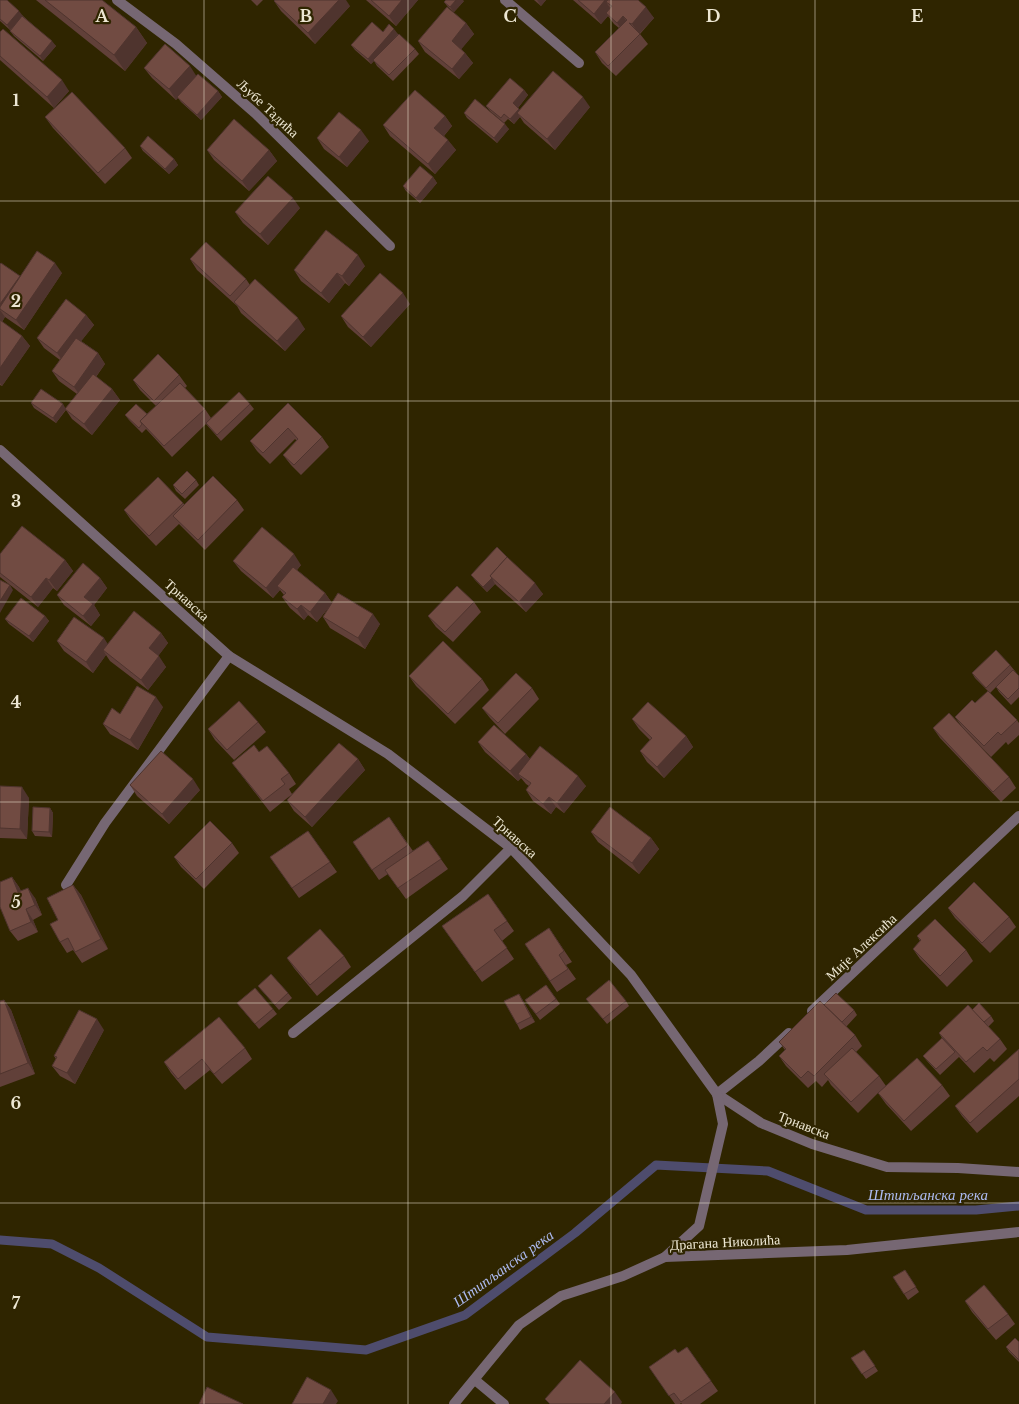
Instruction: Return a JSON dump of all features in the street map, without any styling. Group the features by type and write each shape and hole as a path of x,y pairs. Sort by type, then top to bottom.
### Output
{"street":[{"name":"Љубе Тадића","path":"117,0 176,44 256,114 390,246"},
{"path":"505,0 579,63"},
{"name":"Трнавска","path":"0,450 229,656 388,754 511,848 632,975 717,1094 762,1123 812,1144 888,1168 958,1168 1019,1172"},
{"path":"66,885 105,823 229,656"},
{"name":"Мије Алексића","path":"717,1094 759,1061 1019,816"},
{"path":"292,1033 463,896 511,848"},
{"path":"665,1257 700,1226 723,1124 717,1094"},
{"name":"Драгана Николића","path":"454,1404 519,1325 561,1296 622,1276 665,1257 847,1250 1019,1232"},
{"path":"475,1380 504,1404"}],"building":[{"path":"0,0 7,0 19,11 7,25 0,19"},
{"path":"45,0 102,0 136,27 114,55"},
{"path":"275,0 339,0 308,33"},
{"path":"371,0 402,0 389,16"},
{"path":"446,0 456,0 450,7 444,2"},
{"path":"578,0 605,0 594,14"},
{"path":"608,0 638,0 646,7 632,24 629,23 640,34 608,66 595,52 627,20 623,16 617,23 606,13 612,6 606,2"},
{"path":"447,7 466,23 452,41 465,53 452,69 418,41"},
{"path":"22,16 52,41 40,56 10,31"},
{"path":"372,22 383,32 389,24 394,29 368,59 351,45"},
{"path":"3,29 62,80 47,97 0,56 0,32"},
{"path":"399,34 415,49 389,75 373,60"},
{"path":"165,44 190,66 169,89 144,68"},
{"path":"553,71 583,97 547,139 517,113"},
{"path":"198,74 218,91 197,115 177,97"},
{"path":"510,78 524,90 513,103 519,109 510,119 504,114 501,118 486,106"},
{"path":"415,90 445,116 434,128 448,140 428,164 383,125"},
{"path":"72,92 125,148 98,173 45,117"},
{"path":"475,99 505,124 494,138 464,113"},
{"path":"339,112 361,130 339,157 317,138"},
{"path":"234,119 269,150 242,181 207,150"},
{"path":"148,136 174,159 165,169 140,146"},
{"path":"420,166 433,177 416,198 403,186"},
{"path":"268,176 293,198 260,234 235,212"},
{"path":"326,230 358,255 342,276 337,273 321,293 294,270"},
{"path":"206,242 246,279 230,296 190,259"},
{"path":"37,251 55,263 16,320 0,309 0,307"},
{"path":"0,264 20,276 0,304"},
{"path":"380,273 403,293 363,337 341,316"},
{"path":"255,279 298,318 277,341 234,302"},
{"path":"66,299 86,315 57,353 37,338"},
{"path":"0,320 22,336 0,368"},
{"path":"76,338 98,353 74,387 52,371"},
{"path":"158,354 179,375 154,401 133,380"},
{"path":"93,374 112,389 84,424 65,409"},
{"path":"180,383 205,409 164,446 140,421"},
{"path":"41,389 63,404 53,418 31,403"},
{"path":"239,392 250,404 217,435 206,423"},
{"path":"288,403 322,437 294,465 283,455 298,439 288,428 263,453 250,441"},
{"path":"136,404 147,414 140,421 142,424 139,428 125,415"},
{"path":"187,471 196,480 182,494 173,485"},
{"path":"213,476 237,500 198,540 173,516"},
{"path":"158,477 183,503 149,536 124,510"},
{"path":"22,526 65,560 49,580 46,578 31,597 0,573 0,554"},
{"path":"262,527 294,554 266,588 233,561"},
{"path":"497,547 507,557 483,587 471,575"},
{"path":"507,557 535,583 519,602 490,576"},
{"path":"83,563 100,578 84,597 93,604 83,616 57,595"},
{"path":"293,567 325,593 310,612 301,605 297,609 282,597 286,593 277,586"},
{"path":"0,580 10,585 0,601"},
{"path":"457,586 474,602 445,632 428,616"},
{"path":"338,593 373,614 358,638 323,617"},
{"path":"21,598 45,616 29,636 5,619"},
{"path":"134,611 161,633 149,648 159,656 141,680 103,650"},
{"path":"74,617 104,638 86,662 57,641"},
{"path":"443,641 482,679 448,714 409,676"},
{"path":"996,650 1010,665 986,688 972,673"},
{"path":"1013,670 1019,676 1019,688 1008,699 996,687"},
{"path":"516,673 532,688 498,723 482,708"},
{"path":"137,686 156,697 130,740 103,724 112,708 120,714"},
{"path":"988,691 1017,720 1001,735 998,732 984,746 955,717 972,700 975,703"},
{"path":"239,701 258,722 227,750 208,729"},
{"path":"648,702 686,736 657,767 640,751 652,738 632,719"},
{"path":"949,713 1009,777 993,792 933,728"},
{"path":"494,725 526,754 510,771 478,742"},
{"path":"339,743 358,759 305,817 287,800"},
{"path":"254,745 259,752 267,746 289,773 281,779 285,784 263,801 232,763"},
{"path":"540,746 578,776 557,803 549,797 543,804 526,790 531,783 518,774"},
{"path":"161,751 193,779 162,814 130,785"},
{"path":"0,786 22,787 20,829 0,828"},
{"path":"33,807 50,808 49,832 32,831"},
{"path":"610,807 651,838 632,863 591,832"},
{"path":"389,817 408,845 372,870 353,842"},
{"path":"210,821 232,843 196,879 174,857"},
{"path":"308,831 330,862 292,888 270,857"},
{"path":"428,841 441,859 398,888 385,870"},
{"path":"12,877 18,892 28,888 35,905 26,909 31,922 10,931 0,907 0,882"},
{"path":"974,882 1009,917 982,943 948,908"},
{"path":"73,885 101,939 75,952 68,938 60,942 50,924 58,920 47,898"},
{"path":"488,894 507,921 494,930 507,948 475,972 442,926"},
{"path":"935,919 966,950 940,976 913,949 921,940 917,936"},
{"path":"549,928 564,951 559,955 568,969 550,981 525,944"},
{"path":"320,929 344,956 310,985 287,958"},
{"path":"271,974 288,993 275,1005 258,986"},
{"path":"609,980 626,1001 603,1019 586,999"},
{"path":"546,985 556,999 536,1014 525,1000"},
{"path":"255,988 273,1009 255,1024 237,1003"},
{"path":"836,993 854,1010 842,1022 824,1005"},
{"path":"519,994 531,1017 517,1024 504,1001"},
{"path":"4,1000 28,1063 0,1074 0,1001"},
{"path":"820,1001 855,1035 814,1076 808,1071 801,1078 779,1056 786,1049 779,1042"},
{"path":"979,1003 991,1016 984,1022 972,1010"},
{"path":"968,1005 1000,1039 987,1051 983,1047 966,1062 939,1033"},
{"path":"79,1010 97,1019 67,1073 52,1066 57,1057 54,1056"},
{"path":"219,1017 245,1048 214,1074 202,1059 178,1079 164,1062"},
{"path":"942,1038 955,1052 936,1069 923,1056"},
{"path":"852,1048 879,1076 851,1102 824,1074"},
{"path":"1019,1049 1019,1079 970,1123 955,1106"},
{"path":"917,1058 942,1085 904,1121 878,1093"},
{"path":"905,1270 916,1287 904,1294 893,1277"},
{"path":"984,1285 1008,1314 988,1329 965,1301"},
{"path":"1015,1338 1019,1342 1019,1360 1006,1347"},
{"path":"687,1347 711,1381 681,1402 674,1393 669,1396 649,1367 675,1349 678,1353"},
{"path":"864,1350 875,1366 862,1374 851,1358"},
{"path":"580,1360 615,1392 604,1404 550,1404 545,1399"},
{"path":"307,1377 331,1390 323,1404 292,1404"},
{"path":"207,1387 243,1404 199,1404"}],"waterway":[{"name":"Штипљанска река","path":"0,1240 52,1244 99,1268 207,1337 366,1350 465,1315 575,1233 656,1165 768,1171 866,1210 976,1210 1019,1206"}]}
